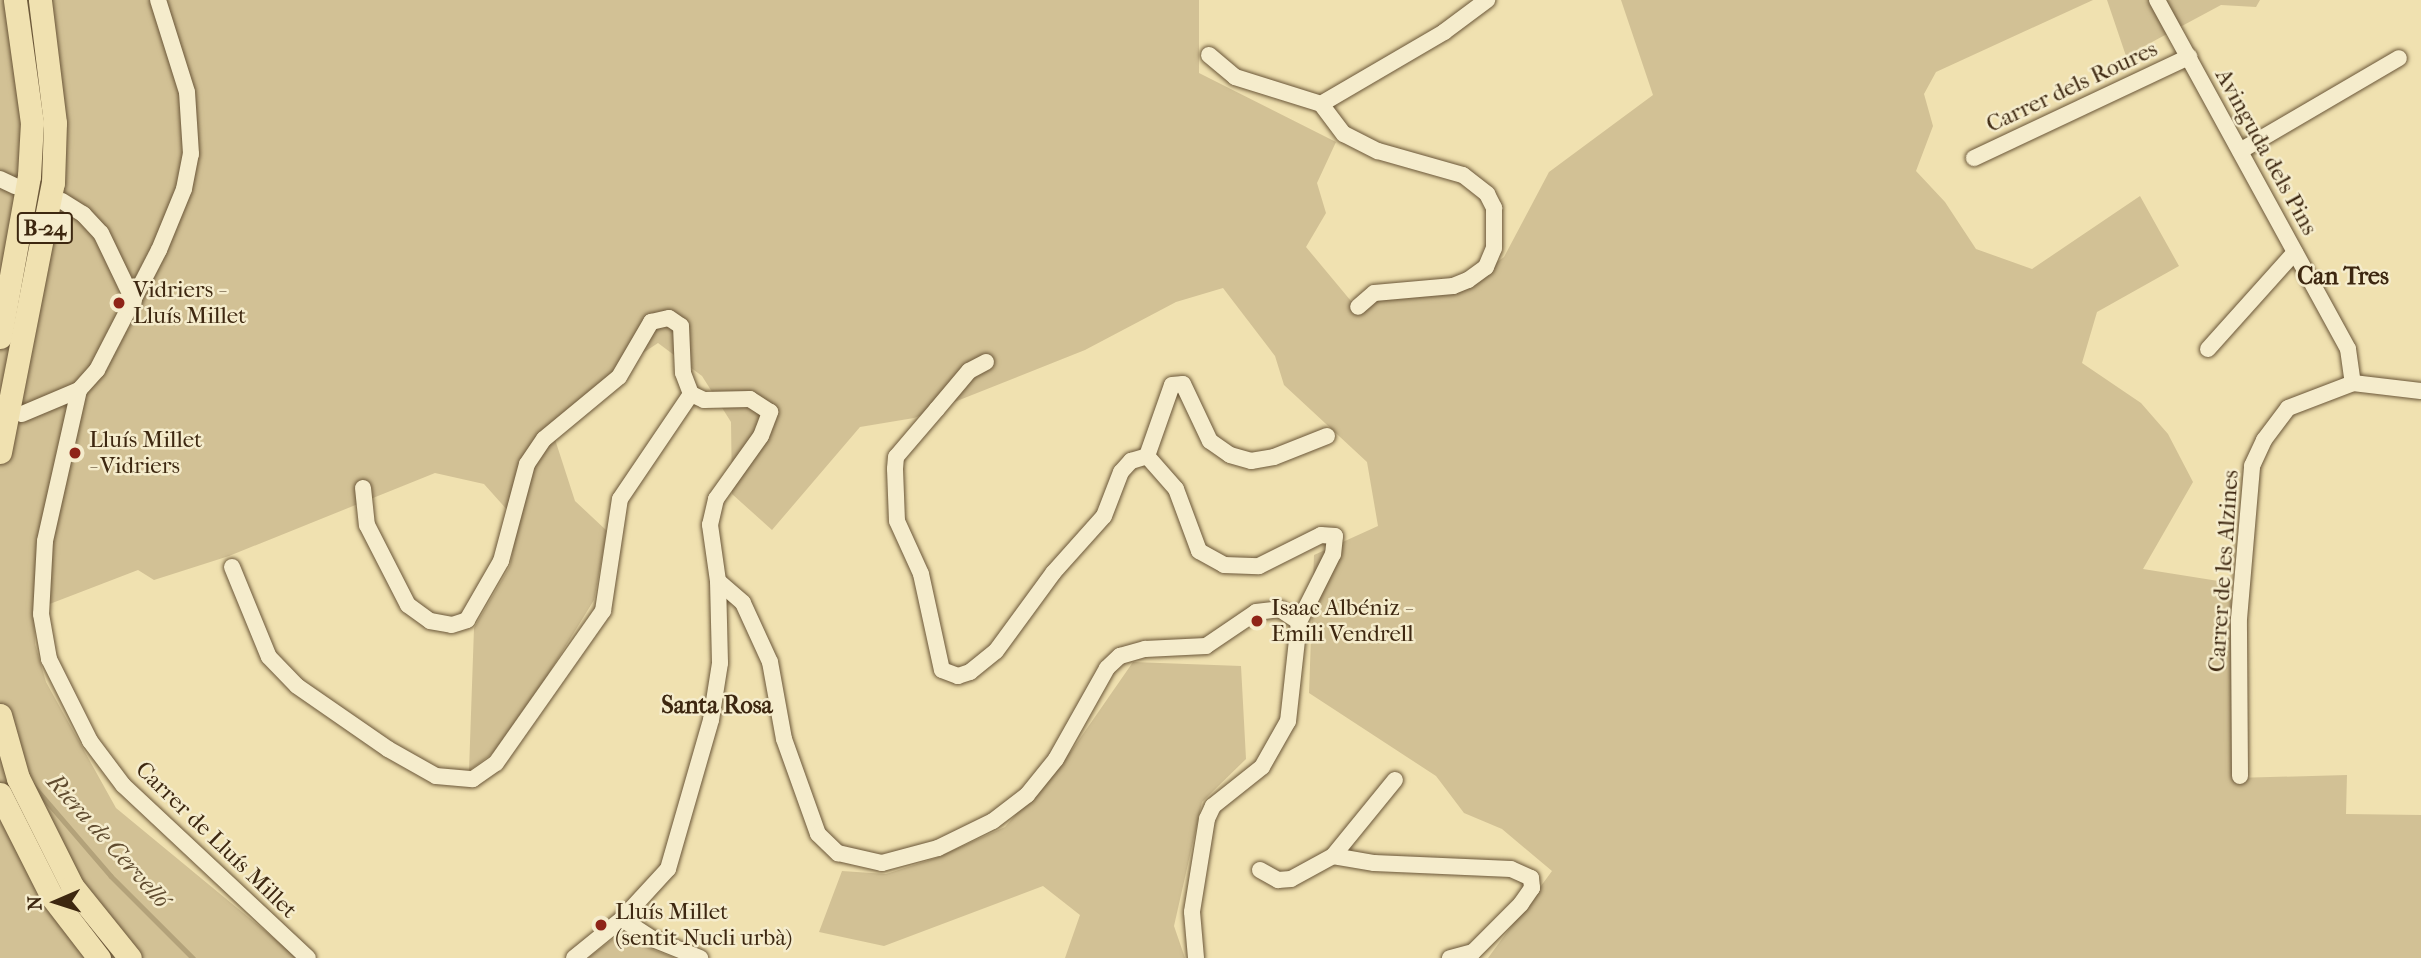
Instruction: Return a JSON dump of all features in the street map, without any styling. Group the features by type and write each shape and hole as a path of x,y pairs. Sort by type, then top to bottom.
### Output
{"highway":[{"name":"B-24","path":"0,337 27,190 32,123 15,0"},
{"name":"B-24","path":"0,452 53,183 54,110 40,0"},
{"path":"0,715 18,778 62,891 130,958"},
{"path":"0,794 62,891 99,958"}],"street":[{"path":"22,414 79,390 97,370 134,302 173,218 191,154 187,92 158,0"},
{"path":"1321,104 1444,32 1487,0"},
{"name":"Avinguda dels Pins","path":"2157,0 2348,349 2353,383"},
{"path":"1209,55 1235,77 1321,104 1344,134 1378,152 1463,175 1487,194 1494,208 1494,248 1486,267 1468,280 1453,286 1374,293 1358,307"},
{"name":"Carrer dels Roures","path":"1974,158 2189,57"},
{"path":"2240,151 2399,58"},
{"path":"62,201 101,233 134,302"},
{"path":"2208,349 2295,252"},
{"path":"363,488 367,526 408,605 430,621 452,625 467,620 501,561 527,464 544,439 619,377 651,322 669,318 681,326 683,373 691,394 704,400 750,399 770,412 761,436 716,499 710,525 718,581 720,663 711,720 667,869 622,919 574,958"},
{"path":"986,362 969,371 897,457 895,469 897,521 921,574 942,670 958,676 970,672 996,651 1053,573 1104,516 1121,472 1131,461 1147,456"},
{"path":"2353,383 2421,391"},
{"name":"Carrer de les Alzines","path":"2239,776 2239,618 2252,466 2264,440 2288,408 2353,383"},
{"path":"1147,456 1172,384 1183,384 1210,441 1230,455 1251,461 1274,457 1327,436"},
{"name":"Carrer de Lluís Millet","path":"79,390 45,541 41,614 49,659 90,741 124,785 307,958"},
{"path":"232,567 270,657 297,686 388,749 436,776 473,779 496,763 603,611 620,499 691,394"},
{"path":"1147,456 1176,489 1199,551 1223,565 1259,565 1321,535 1335,536 1333,554 1299,622 1288,721 1262,767 1223,797 1207,819 1192,912 1196,958"},
{"path":"718,581 743,603 770,662 784,739 818,834 838,853 882,863 938,848 993,821 1027,795 1070,737 1107,668 1120,656 1145,649 1206,646 1256,612 1280,609 1299,622"},
{"path":"1260,870 1278,880 1291,879 1333,856 1395,780"},
{"path":"1333,856 1374,863 1511,869 1531,878 1532,888 1521,905 1473,955 1450,958"},
{"path":"622,919 653,939 701,958"}],"shaded area":[{"path":"0,0 1199,0 1199,73 1336,142 1317,183 1326,213 1306,247 1351,301 1454,294 1504,257 1549,172 1653,95 1621,0 2093,0 1936,72 1924,94 1933,126 1916,171 1945,202 1976,249 2032,269 2140,196 2179,266 2097,312 2082,363 2141,403 2168,434 2193,482 2143,569 2231,583 2235,778 2347,775 2346,814 2421,815 2421,958 1488,958 1552,871 1502,829 1464,813 1436,776 1309,693 1314,555 1378,526 1367,462 1284,385 1275,356 1223,288 1176,302 1085,350 914,418 860,427 772,530 732,494 731,422 702,376 658,343 610,375 551,427 575,501 607,531 594,600 506,743 469,771 474,628 510,566 518,522 484,484 435,473 229,556 154,580 138,570 34,610 35,644 46,682 116,808 298,958 0,958"},
{"path":"2107,0 2260,0 2256,7 2221,5 2126,56"},
{"path":"1133,662 1241,666 1246,759 1202,802 1174,926 1185,958 1065,958 1080,915 1043,886 884,946 819,932 842,871 886,874 936,858 1005,827 1072,750"},
{"path":"617,936 675,958 588,958"}],"waterway":[{"name":"Riera de Cervelló","path":"32,784 111,876 193,958"}],"place":[{"name":"Vidriers - Lluís Millet","path":"119,303"},
{"name":"Lluís Millet - Vidriers","path":"75,453"},
{"name":"Isaac Albéniz - Emili Vendrell","path":"1257,621"},
{"name":"Lluís Millet (sentit Nucli urbà)","path":"601,925"}],"district":[{"name":"Can Tres","path":"2343,277"},
{"name":"Santa Rosa","path":"717,706"}]}
